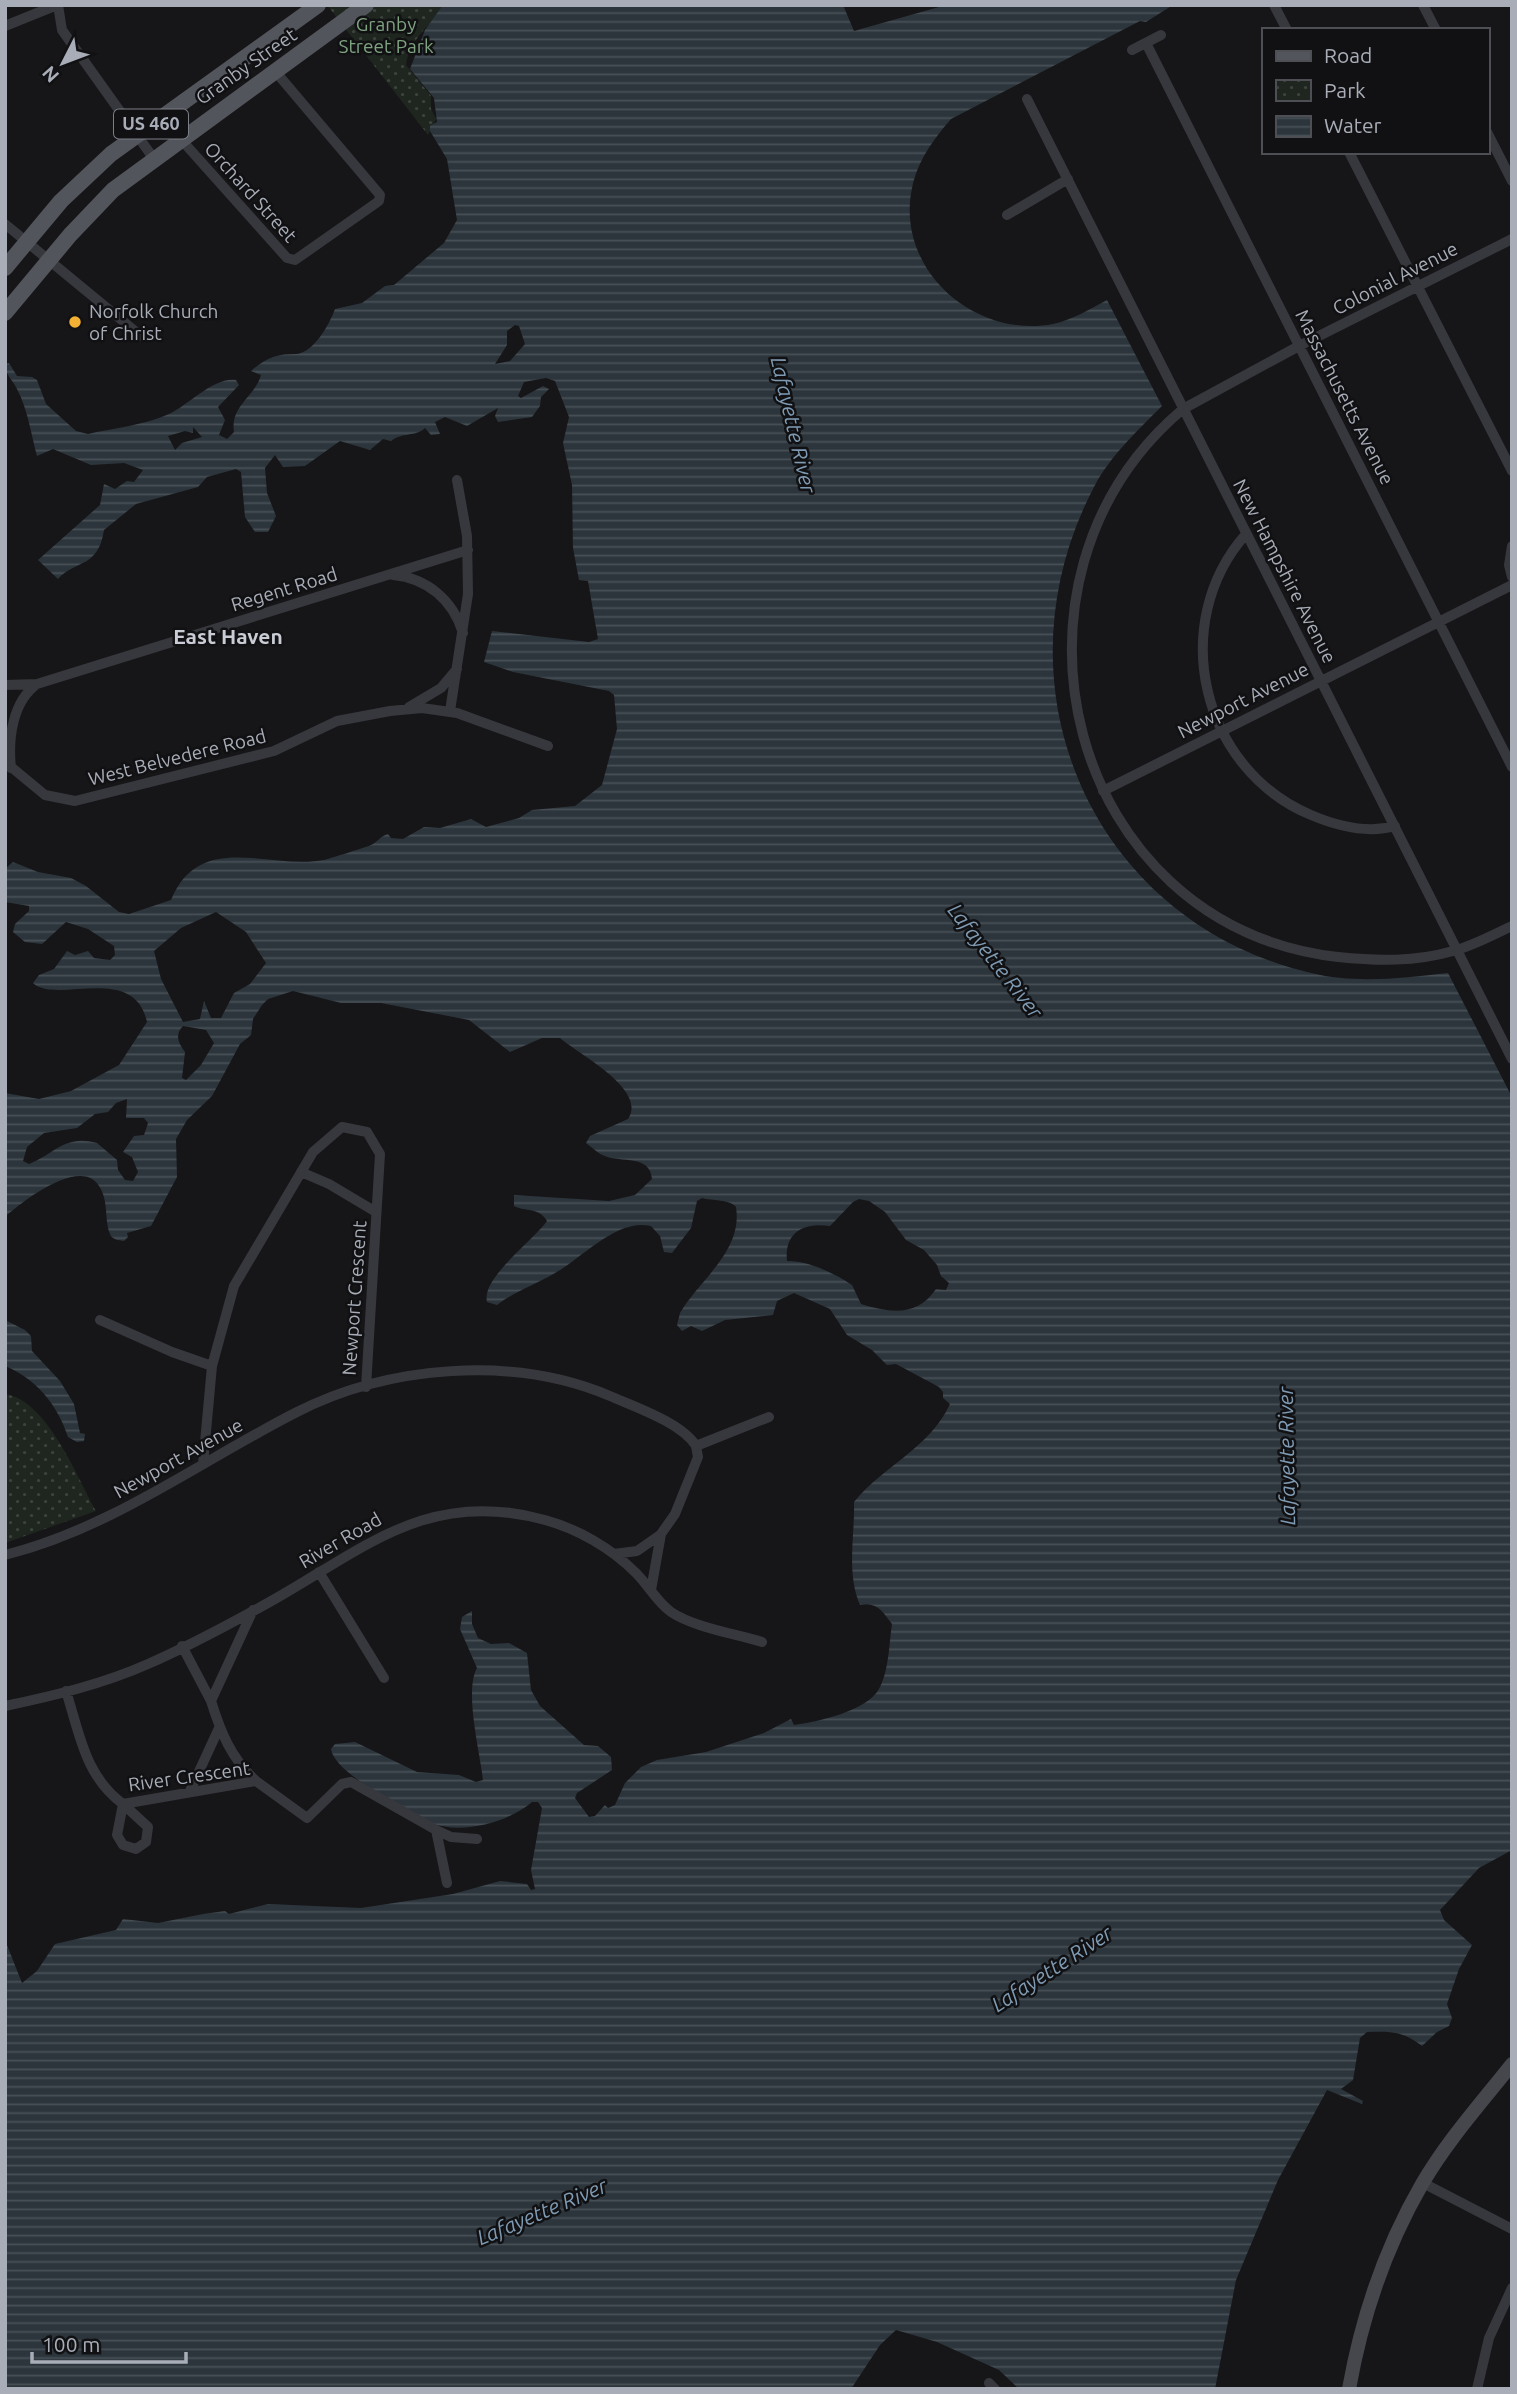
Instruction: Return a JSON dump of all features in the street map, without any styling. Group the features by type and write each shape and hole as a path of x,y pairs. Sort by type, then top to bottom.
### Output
{"main road":[{"name":"Granby Street","path":"5,268 85,177 163,115 318,5"},
{"name":"Granby Street","path":"5,313 90,212 181,138 366,5"},
{"path":"1349,2389 1370,2300 1390,2248 1423,2183 1448,2144 1512,2064"}],"street":[{"path":"5,26 57,5 62,30 154,159"},
{"path":"1274,5 1286,28"},
{"path":"1423,5 1435,28"},
{"path":"1132,50 1161,35"},
{"name":"Massachusetts Avenue","path":"1146,43 1512,767"},
{"name":"Orchard Street","path":"163,115 287,258 295,260 379,201 380,195 275,71"},
{"name":"New Hampshire Avenue","path":"1027,99 1512,1059"},
{"path":"1489,136 1512,181"},
{"path":"1350,154 1512,471"},
{"path":"1007,215 1068,179"},
{"path":"5,223 141,337"},
{"name":"Colonial Avenue","path":"1512,239 1299,346 1183,409 1152,439 1116,486 1091,537 1078,581 1071,623 1071,681 1082,737 1103,791 1127,829 1157,867 1201,905 1246,932 1296,950 1362,960 1401,960 1456,951 1512,926"},
{"path":"450,711 464,637 468,550 457,480"},
{"path":"1246,534 1233,548 1216,578 1203,627 1204,678 1221,731 1250,773 1290,804 1319,818 1347,826 1376,829 1395,827"},
{"path":"1512,546 1509,565 1512,577"},
{"name":"Regent Road","path":"37,684 468,550"},
{"path":"390,575 419,581 432,588 453,610 464,637"},
{"name":"Newport Avenue","path":"1103,791 1512,585"},
{"name":"West Belvedere Road","path":"405,709 441,688 457,669"},
{"path":"5,685 37,684"},
{"path":"8,765 18,710 23,698 37,684"},
{"name":"West Belvedere Road","path":"8,765 45,795 75,801 274,751 337,721 405,709 450,711 548,746"},
{"name":"Newport Crescent","path":"202,1464 212,1366 234,1286 320,1143 342,1127 367,1132 380,1154 366,1387"},
{"name":"Newport Crescent","path":"301,1172 338,1189 376,1212"},
{"path":"100,1320 172,1352 212,1366"},
{"name":"Newport Avenue","path":"5,1555 82,1529 146,1499 202,1464 296,1413 366,1387 459,1372 500,1370 583,1385 660,1419 684,1434 696,1446"},
{"path":"614,1554 637,1551 661,1534 674,1514 698,1457 696,1446 769,1418"},
{"name":"River Road","path":"5,1706 66,1691 149,1664 253,1610 401,1525 471,1511 490,1510 545,1520 595,1541 614,1554 663,1605 682,1618 762,1642"},
{"path":"651,1590 661,1534"},
{"path":"319,1572 384,1678"},
{"path":"211,1701 253,1610"},
{"path":"182,1646 211,1701 219,1728 233,1757 256,1781"},
{"name":"River Crescent","path":"66,1691 91,1768 106,1791 123,1804 256,1781 307,1818 342,1784 351,1782 451,1837 477,1839"},
{"path":"190,1791 219,1728"},
{"path":"436,1830 447,1883"},
{"path":"1423,2183 1512,2229"},
{"path":"1477,2389 1489,2338 1512,2288"}],"green space":[{"name":"Granby Street Park","path":"327,5 448,5 416,40 406,65 431,96 431,109 436,119 428,135"},
{"path":"5,1394 20,1399 47,1425 70,1461 96,1511 5,1543"}],"water":[{"name":"Lafayette River","path":"443,5 843,5 854,31 946,5 1173,5 1146,22 1140,21 951,119 927,151 912,188 910,218 916,246 929,271 947,292 970,309 996,321 1024,326 1060,322 1107,300 1162,406 1125,444 1094,487 1064,563 1053,639 1059,714 1081,785 1118,849 1169,903 1234,945 1311,973 1328,976 1380,979 1448,973 1512,1097 1512,1850 1479,1868 1440,1910 1444,1920 1472,1945 1459,1969 1447,2004 1452,2018 1449,2026 1437,2032 1422,2046 1409,2037 1396,2033 1367,2032 1360,2038 1353,2080 1341,2089 1363,2101 1362,2104 1327,2090 1278,2180 1236,2280 1215,2389 1019,2389 999,2370 937,2342 896,2330 880,2345 851,2389 5,2389 5,1940 22,1983 37,1971 55,1944 116,1930 123,1919 158,1923 225,1911 229,1914 268,1904 361,1908 453,1894 500,1881 527,1884 531,1890 535,1889 531,1870 542,1808 538,1802 532,1802 510,1816 484,1825 456,1828 431,1823 358,1780 345,1770 331,1749 335,1744 355,1742 417,1772 459,1775 476,1782 483,1780 472,1706 473,1678 477,1668 460,1629 462,1617 472,1611 472,1624 478,1638 491,1644 509,1643 527,1653 531,1690 540,1706 584,1745 598,1746 611,1757 612,1770 577,1793 575,1798 589,1817 595,1816 605,1805 608,1808 615,1805 625,1783 641,1767 657,1760 706,1752 764,1733 791,1719 794,1725 815,1721 841,1714 864,1703 873,1697 882,1682 887,1666 892,1624 875,1606 860,1605 852,1567 854,1502 931,1433 950,1404 943,1398 939,1387 896,1364 887,1365 872,1350 847,1335 830,1309 794,1293 777,1301 773,1315 725,1320 702,1331 691,1326 682,1331 677,1325 680,1313 718,1264 733,1237 736,1207 725,1201 702,1198 697,1201 691,1228 672,1253 664,1252 660,1236 651,1226 625,1228 600,1241 555,1273 497,1305 487,1302 487,1292 500,1271 547,1221 536,1212 514,1206 514,1195 609,1201 635,1195 652,1179 646,1166 605,1156 586,1143 590,1136 628,1119 632,1108 620,1084 560,1038 542,1038 510,1052 469,1020 381,1003 341,1003 293,991 268,999 253,1019 251,1035 240,1044 212,1096 187,1120 176,1139 177,1177 151,1226 127,1233 128,1237 124,1241 112,1237 99,1186 90,1178 79,1176 51,1185 5,1217 5,1093 39,1099 71,1091 119,1065 147,1022 139,1004 127,994 111,989 44,989 33,983 39,975 54,969 67,951 75,955 88,951 94,958 110,960 115,955 114,946 88,929 66,922 42,944 25,942 13,932 15,924 29,911 29,906 5,902 5,869 13,862 38,872 71,878 86,886 119,912 129,914 171,900 184,879 199,866 217,859 303,862 324,860 371,845 388,834 391,838 403,839 424,827 440,828 471,819 486,827 519,818 532,810 575,806 602,785 617,729 614,695 609,691 513,672 484,662 492,631 589,642 598,639 588,581 579,580 573,548 572,485 563,443 569,417 555,381 546,378 524,382 518,396 521,398 543,386 549,389 541,397 540,406 532,417 498,422 495,416 498,408 467,426 445,417 435,422 440,434 431,435 425,428 391,441 383,439 370,450 340,441 305,466 283,467 275,455 265,468 267,493 276,516 268,532 255,532 245,517 241,472 236,469 207,477 198,487 136,504 104,530 97,551 92,557 58,579 38,560 100,505 104,484 115,489 127,481 134,482 143,470 124,463 91,465 53,449 37,456 24,405 5,364 9,363 17,376 37,380 46,404 76,431 88,434 160,418 177,410 210,387 227,380 236,380 239,385 218,407 225,420 219,435 227,439 234,432 239,408 254,390 261,375 251,371 272,357 296,354 309,349 325,329 335,309 362,303 385,286 394,285 444,243 457,220 447,159 430,131 430,126 437,122 434,98 410,69 425,30","holes":["515,325 519,326 525,344 510,361 495,364 507,345 507,331","193,427 202,437 182,443 175,450 168,436 185,431 193,433","216,912 246,932 266,963 250,984 234,993 221,1018 211,1018 204,1001 200,1019 183,1022 161,979 154,951 181,928","183,1026 206,1030 214,1043 201,1065 186,1080 182,1078 185,1052 178,1039","127,1099 126,1118 144,1118 148,1123 144,1135 134,1136 123,1152 132,1157 138,1172 133,1181 125,1180 118,1170 117,1160 97,1143 77,1141 61,1146 29,1164 23,1161 27,1147 44,1133 77,1128 95,1114 108,1112 116,1103","859,1199 869,1201 885,1212 906,1240 924,1250 937,1265 941,1276 949,1283 946,1290 936,1289 920,1304 893,1311 861,1304 852,1285 821,1268 787,1261 789,1243 798,1231 812,1226 830,1226 853,1202"]},
{"path":"5,1320 31,1336 32,1351 60,1381 74,1404 80,1433 85,1434 84,1441 77,1442 68,1437 45,1395 27,1378 5,1366"}],"place":[{"name":"Norfolk Church of Christ","path":"75,322"}],"district":[{"name":"East Haven","path":"228,637"}]}
